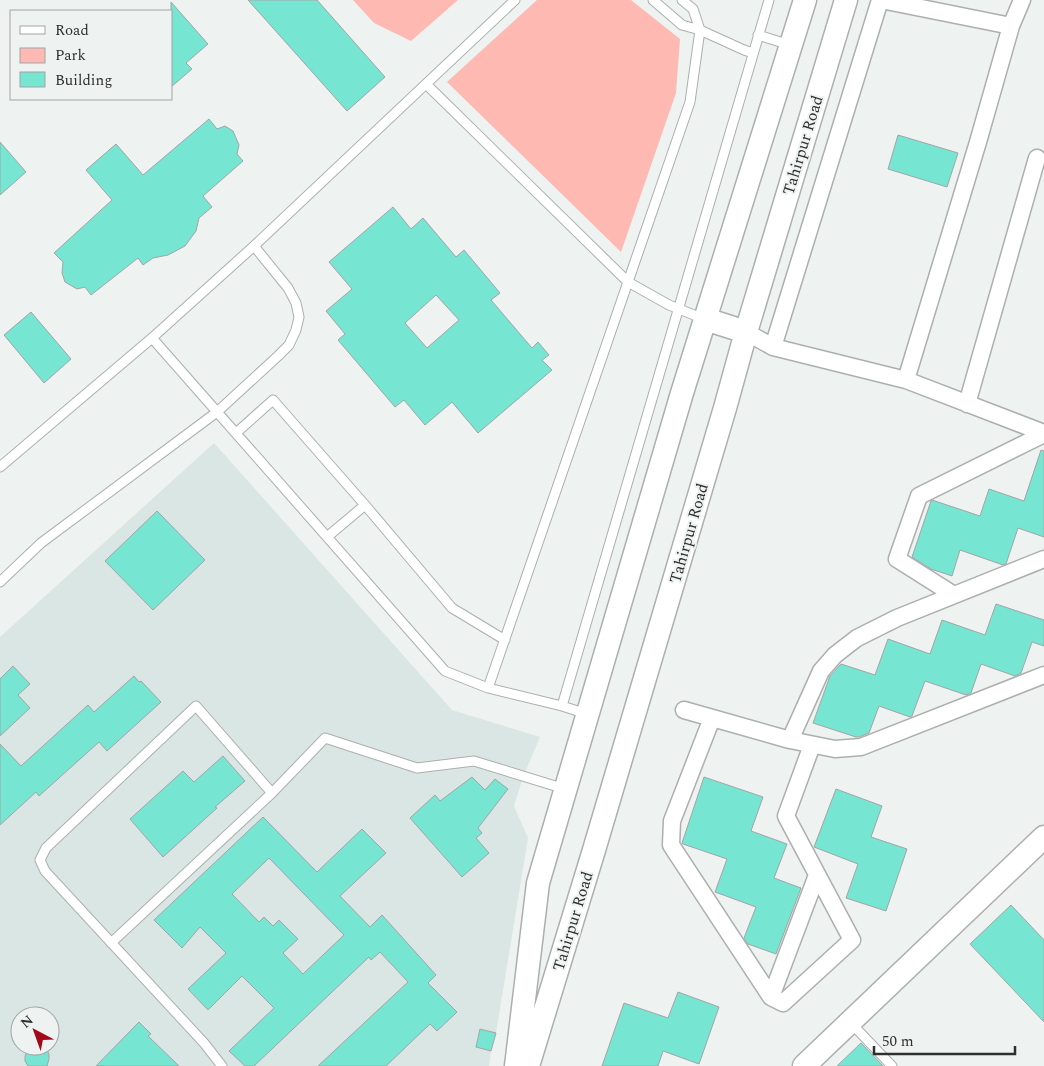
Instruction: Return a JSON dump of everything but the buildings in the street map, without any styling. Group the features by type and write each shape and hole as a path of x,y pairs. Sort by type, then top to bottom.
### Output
{"main road":[{"name":"Tahirpur Road","path":"516,1066 538,883 682,393 804,0"},
{"name":"Tahirpur Road","path":"528,1066 600,832 746,332 846,0"},
{"path":"705,319 746,332"},
{"path":"804,1066 1044,837"},
{"path":"531,939 564,948"}],"street":[{"path":"773,347 880,0 1011,26"},
{"path":"906,380 1011,26 1022,0"},
{"path":"968,404 1037,158"},
{"path":"746,332 773,347 906,380 1044,434"},
{"path":"954,596 897,559 919,496 1044,434"},
{"path":"790,740 821,671 835,655 857,638 897,618 1044,559"},
{"path":"684,710 790,740 835,749 861,747 1044,676"},
{"path":"712,718 672,821 671,845 771,997 783,1003 852,940 786,816 812,744"},
{"path":"771,997 817,875"}],"lane":[{"path":"0,467 152,338 254,246 515,0"},
{"path":"653,0 682,25 700,30 753,53"},
{"path":"488,688 690,102 700,30 693,9 682,0"},
{"path":"562,706 768,0"},
{"path":"758,35 790,45"},
{"path":"426,84 628,282 668,305 705,319"},
{"path":"0,582 41,543 217,412 289,345 298,324 299,317 296,303 288,288 254,246"},
{"path":"152,338 445,671 488,688 587,714"},
{"path":"236,433 273,400 452,608 505,640"},
{"path":"327,537 365,505"},
{"path":"222,1066 204,1043 45,871 40,860 46,848 196,706 272,793"},
{"path":"111,943 272,793 325,738 417,768 474,761 565,789"},
{"path":"850,1022 892,1066"}],"shaded area":[{"path":"214,443 452,710 540,737 523,777 514,806 528,838 496,1033 481,1030 476,1047 491,1051 489,1066 0,1066 0,637"}],"green space":[{"path":"353,0 458,0 411,41 374,23"},
{"path":"537,0 631,0 680,39 676,93 621,252 447,82"}]}
